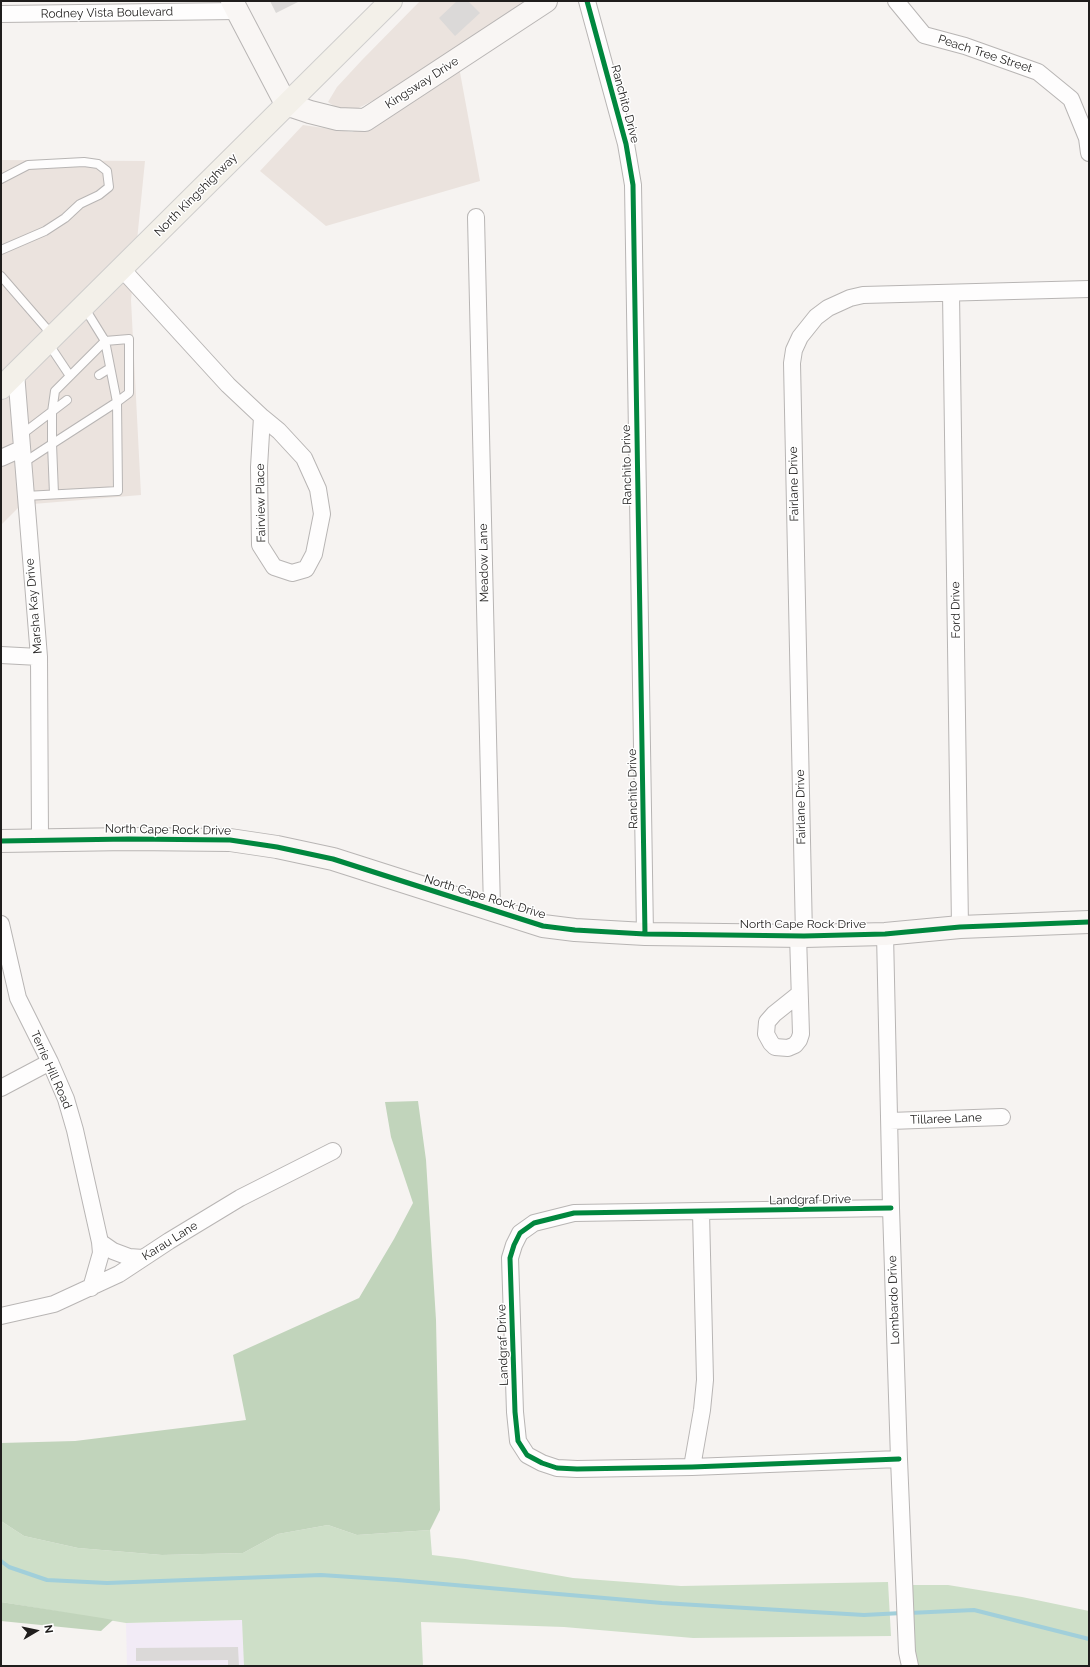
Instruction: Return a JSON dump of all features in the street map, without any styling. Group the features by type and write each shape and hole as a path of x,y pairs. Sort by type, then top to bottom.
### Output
{"main road":[{"name":"North Kingshighway","path":"8,381 122,269 382,6"}],"street":[{"name":"Ranchito Drive","path":"587,1 626,144 632,185 645,934"},
{"name":"Peach Tree Street","path":"896,1 924,35 966,46 1038,72 1071,99 1087,138 1089,153"},
{"path":"234,6 286,104"},
{"name":"Rodney Vista Boulevard","path":"1,14 234,6"},
{"name":"Kingsway Drive","path":"286,104 338,119 365,120 535,6"},
{"name":"Meadow Lane","path":"476,217 492,910"},
{"name":"Fairview Place","path":"122,269 228,386 279,431 304,458 318,489 322,514 314,554 306,569 292,572 274,567 260,545 259,467 262,417"},
{"name":"Fairlane Drive","path":"799,994 801,936 792,371 794,350 800,337 816,317 828,308 850,298 863,295 1089,289"},
{"name":"Ford Drive","path":"951,293 960,927"},
{"name":"Marsha Kay Drive","path":"8,381 22,449 39,656 40,840"},
{"path":"1,458 22,449"},
{"path":"1,655 39,656"},
{"name":"North Cape Rock Drive","path":"1,841 129,839 230,840 277,847 333,859 543,926 575,930 645,934 801,936 885,934 960,927 1089,922"},
{"name":"Terrie Hill Road","path":"1,924 18,998 50,1062 66,1099 75,1130 100,1242 101,1253 92,1288"},
{"name":"Lombardo Drive","path":"885,934 891,1208 899,1459 906,1652 910,1666"},
{"path":"1,1088 50,1062"},
{"name":"Tillaree Lane","path":"890,1121 1002,1117"},
{"name":"Karau Lane","path":"1,1316 54,1304 92,1288 119,1274 240,1198 333,1151"},
{"name":"Landgraf Drive","path":"891,1208 574,1213 552,1217 534,1223 520,1233 510,1258 515,1412 518,1441 527,1455 542,1463 557,1468 577,1469 692,1467 899,1459"},
{"path":"692,1467 702,1410 705,1380 701,1212"},
{"path":"100,1242 113,1251 129,1257 143,1258"}],"lane":[{"path":"1,179 28,164 84,162 98,164 106,171 108,187 99,195 80,204 65,218 45,231 1,250"},
{"path":"1,276 51,339 70,376"},
{"path":"25,496 118,491 117,402 105,341 83,307"},
{"path":"22,449 52,444 129,393 129,339 105,341 55,391 52,412 52,444 54,494"},
{"path":"100,375 110,368"},
{"path":"22,449 52,412 66,400"}],"shaded area":[{"path":"420,1 531,1 393,90 351,112 337,108 328,102 337,87"},
{"path":"459,67 480,181 326,226 260,171 303,125 352,132 377,123"},
{"path":"1,160 145,161 131,300 141,495 21,505 1,525"},
{"path":"243,1620 244,1666 127,1666 126,1623"}],"green space":[{"path":"418,1101 426,1160 436,1320 440,1510 430,1530 357,1535 328,1525 278,1534 243,1553 162,1555 78,1548 24,1536 1,1521 1,1443 75,1441 246,1420 233,1355 359,1298 394,1239 413,1203 391,1137 385,1102"},
{"path":"1,1521 24,1536 78,1548 162,1555 243,1553 278,1534 328,1525 357,1535 430,1530 432,1555 465,1559 573,1578 681,1586 888,1582 891,1636 693,1638 564,1627 421,1622 423,1666 244,1666 242,1620 126,1623 1,1602"},
{"path":"912,1585 948,1585 1022,1597 1089,1611 1089,1666 917,1666 913,1655"},
{"path":"1,1602 113,1620 101,1631 1,1621"}],"building":[{"path":"270,1 300,1 276,13"},
{"path":"457,1 468,1 480,13 455,36 439,18"},
{"path":"238,1647 239,1666 228,1666 228,1660 136,1661 136,1648"}],"waterway":[{"path":"1,1561 9,1567 47,1580 107,1583 321,1575 397,1580 662,1603 864,1615 902,1613"},
{"path":"909,1613 974,1610 1089,1639"}],"cycle path":[{"path":"587,1 626,144 633,185 645,934"},
{"path":"1,841 129,839 230,840 277,847 333,859 543,926 575,930 645,934 804,936 885,934 960,927 1089,922"},
{"path":"891,1208 574,1213 534,1223 520,1233 510,1258 515,1412 518,1441 527,1455 542,1463 557,1468 577,1469 692,1467 899,1459"}]}
